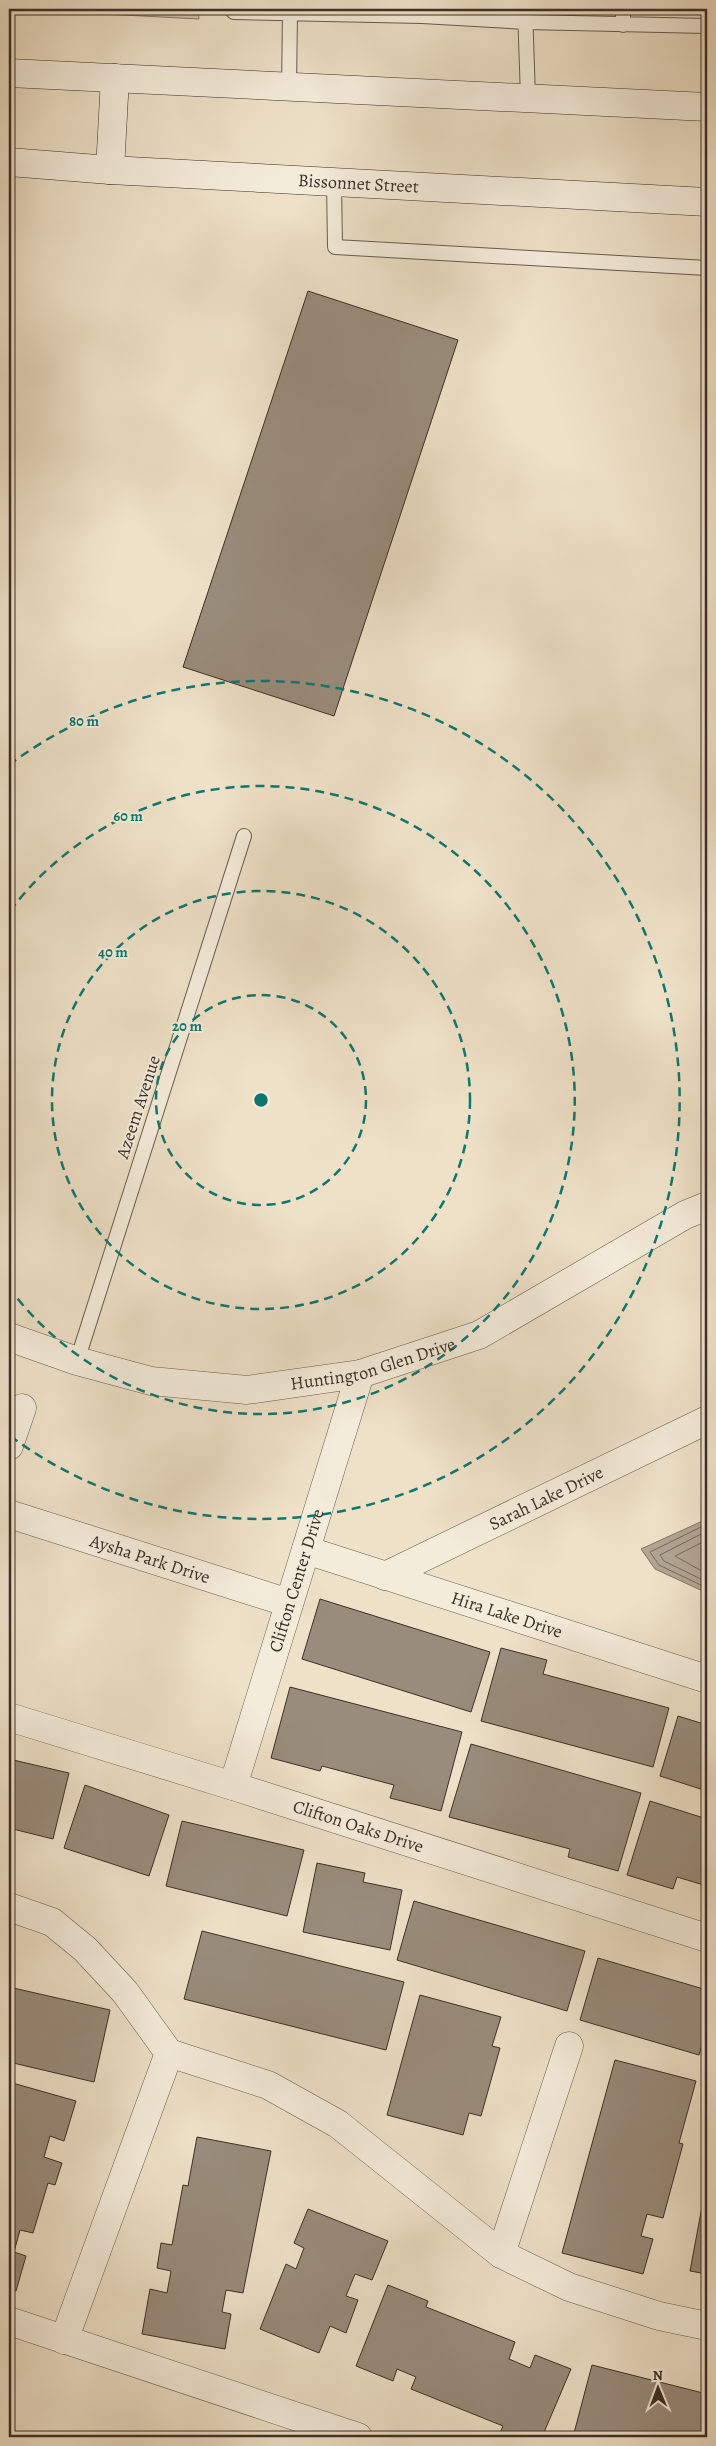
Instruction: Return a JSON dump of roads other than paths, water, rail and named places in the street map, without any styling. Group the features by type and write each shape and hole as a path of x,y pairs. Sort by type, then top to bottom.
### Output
{"street":[{"path":"9,73 707,108"},
{"path":"110,170 115,78"},
{"name":"Bissonnet Street","path":"9,162 110,170 707,202"},
{"name":"Huntington Glen Drive","path":"9,1337 76,1361 151,1381 247,1390 360,1374 480,1335 685,1215 707,1206"},
{"name":"Clifton Center Drive","path":"234,1786 360,1374"},
{"path":"9,1446 22,1408"},
{"name":"Sarah Lake Drive","path":"385,1576 707,1420"},
{"name":"Aysha Park Drive","path":"9,1514 289,1603"},
{"name":"Hira Lake Drive","path":"306,1550 707,1680"},
{"name":"Clifton Oaks Drive","path":"9,1717 234,1786 707,1938"},
{"path":"9,1908 52,1922 85,1949 124,1992 169,2053 268,2086 338,2124 501,2254 569,2287 659,2316 707,2326"},
{"path":"501,2254 569,2046"},
{"path":"64,2340 169,2053"},
{"path":"9,2321 358,2437"}],"lane":[{"path":"231,9 234,12 290,14 422,12 525,15 623,25 707,26"},
{"path":"622,9 623,25"},
{"path":"289,87 290,14"},
{"path":"525,15 528,98"},
{"path":"334,181 335,248 707,268"},
{"name":"Azeem Avenue","path":"76,1361 244,836"}],"water":[{"path":"707,1519 707,1593 655,1569 641,1549"}]}
